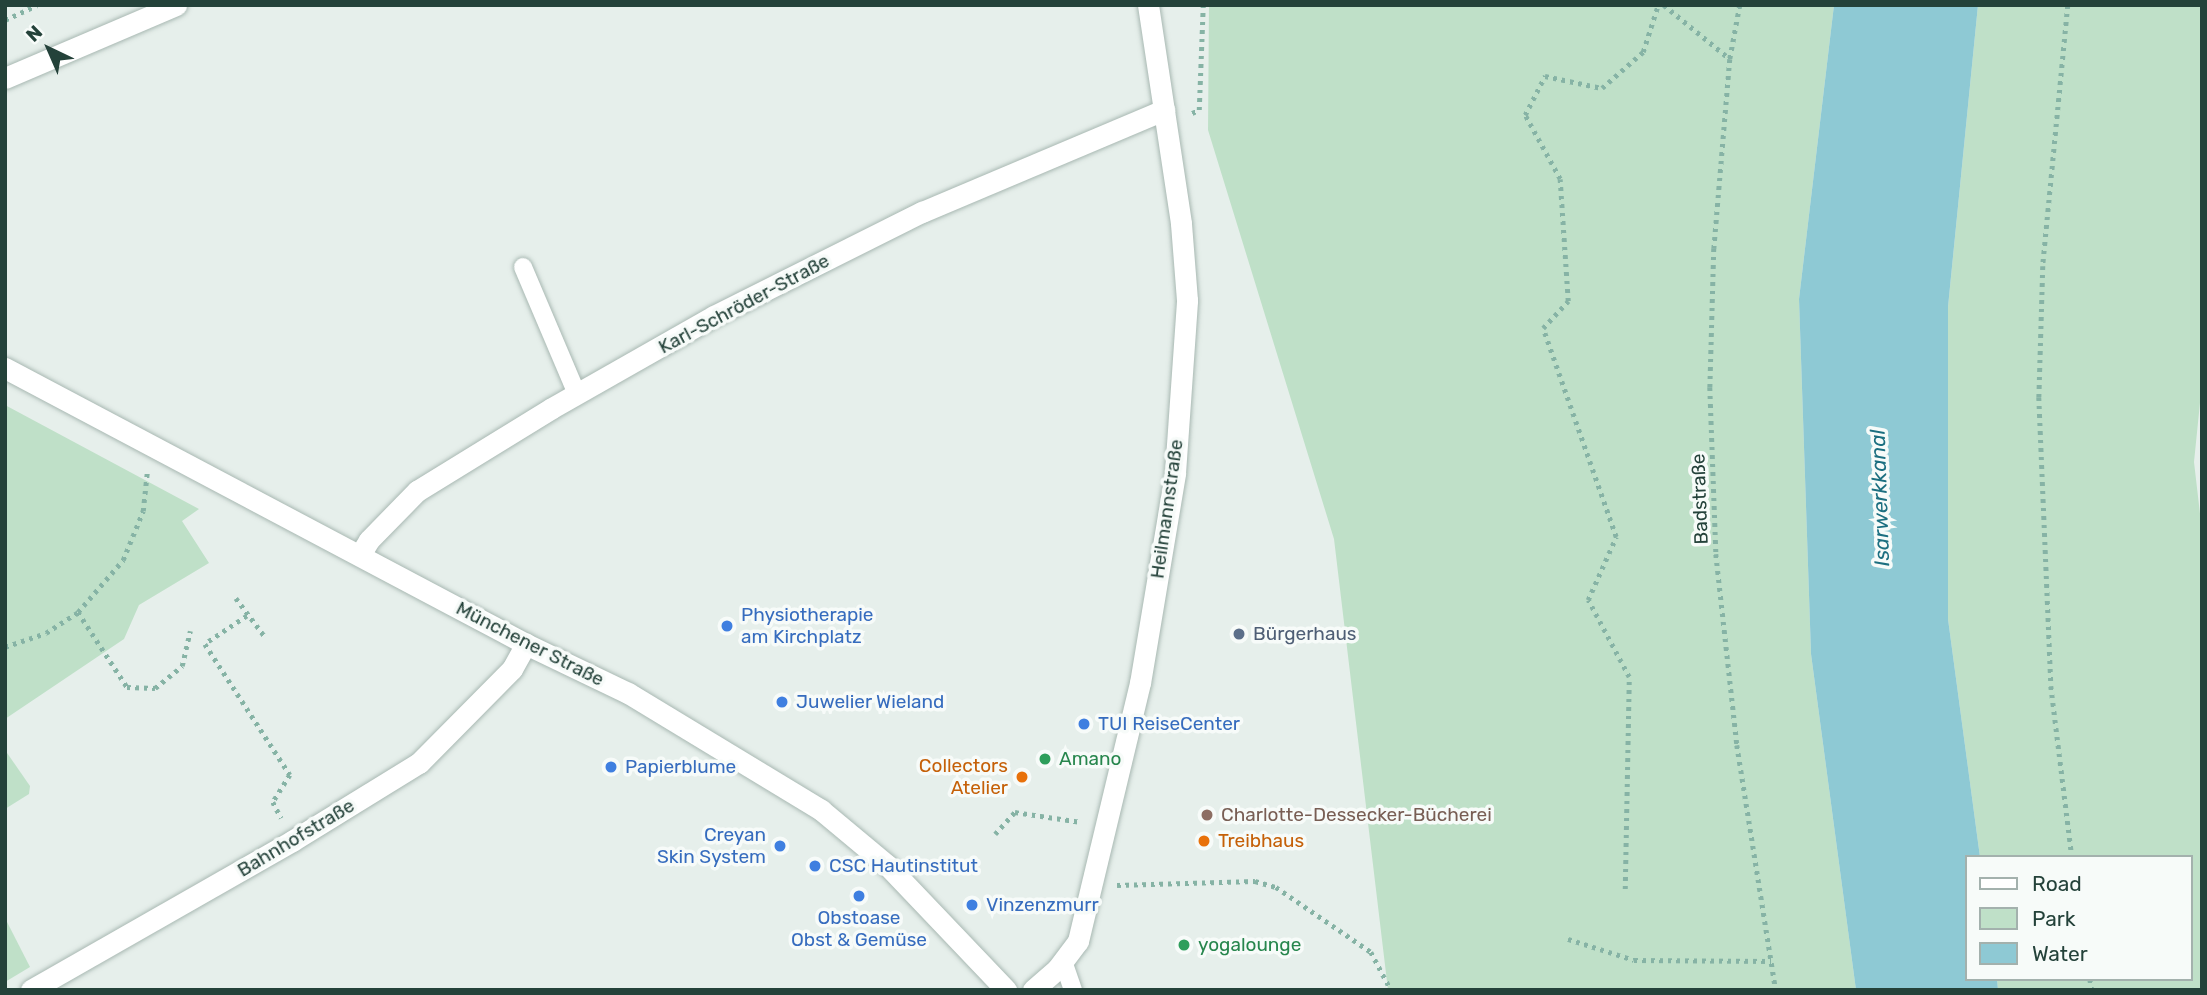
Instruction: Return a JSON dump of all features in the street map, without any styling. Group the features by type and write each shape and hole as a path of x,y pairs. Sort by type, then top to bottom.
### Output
{"street":[{"path":"5,78 176,5"},
{"name":"Heilmannstraße","path":"1033,990 1063,961 1078,941 1140,683 1175,473 1186,300 1165,118 1148,5"},
{"name":"Karl-Schröder-Straße","path":"360,555 369,540 417,491 577,394 714,316 922,212 1165,118"},
{"name":"Münchener Straße","path":"5,368 526,644 628,694 821,810 887,865 1006,990"},
{"name":"Bahnhofstraße","path":"31,990 57,984 419,763 512,669 526,644"}],"lane":[{"path":"523,267 577,394"},
{"path":"1063,961 1073,990"}],"path":[{"path":"5,20 37,5"},
{"path":"1165,118 1199,110 1203,5"},
{"path":"1625,889 1629,677 1588,600 1616,537 1543,328 1568,301 1560,179 1525,115 1545,76 1602,88 1643,52 1658,5"},
{"path":"1664,5 1730,59"},
{"name":"Badstraße","path":"1740,5 1730,59 1712,331 1716,554 1737,745 1776,990"},
{"path":"2068,5 2043,266 2039,397 2051,685 2072,855"},
{"path":"5,646 46,633 78,612 123,560 143,511 148,472"},
{"path":"236,598 265,638"},
{"path":"78,612 127,687 155,688 182,666 190,631"},
{"path":"247,616 205,644 290,775 273,802 292,841"},
{"path":"995,834 1015,813 1106,826"},
{"path":"1091,886 1255,881 1276,887 1371,952 1391,990"},
{"path":"1568,939 1634,960 1771,961"}],"green space":[{"path":"1209,5 1834,5 1799,299 1811,654 1856,990 1388,990 1334,539 1208,130"},
{"path":"1978,5 2202,5 2202,383 2194,462 2202,531 2202,990 1998,990 1997,981 2193,981 2193,855 1980,855 1948,619 1948,307"},
{"path":"5,405 199,509 182,521 209,563 139,605 124,639 5,719"},
{"path":"5,750 30,786 29,794 5,809"},
{"path":"5,918 30,967 5,982"}],"water":[{"name":"Isarwerkkanal","path":"1834,5 1978,5 1948,307 1948,619 1980,855 1966,855 1966,981 1997,981 1998,990 1856,990 1811,654 1799,299"}],"place":[{"name":"Physiotherapie am Kirchplatz","path":"727,626"},
{"name":"Bürgerhaus","path":"1239,634"},
{"name":"Juwelier Wieland","path":"782,702"},
{"name":"TUI ReiseCenter","path":"1084,724"},
{"name":"Amano","path":"1045,759"},
{"name":"Papierblume","path":"611,767"},
{"name":"Collectors Atelier","path":"1022,777"},
{"name":"Charlotte-Dessecker-Bücherei","path":"1207,815"},
{"name":"Treibhaus","path":"1204,841"},
{"name":"Creyan Skin System","path":"780,846"},
{"name":"CSC Hautinstitut","path":"815,866"},
{"name":"Obstoase Obst & Gemüse","path":"859,896"},
{"name":"Vinzenzmurr","path":"972,905"},
{"name":"yogalounge","path":"1184,945"}]}
